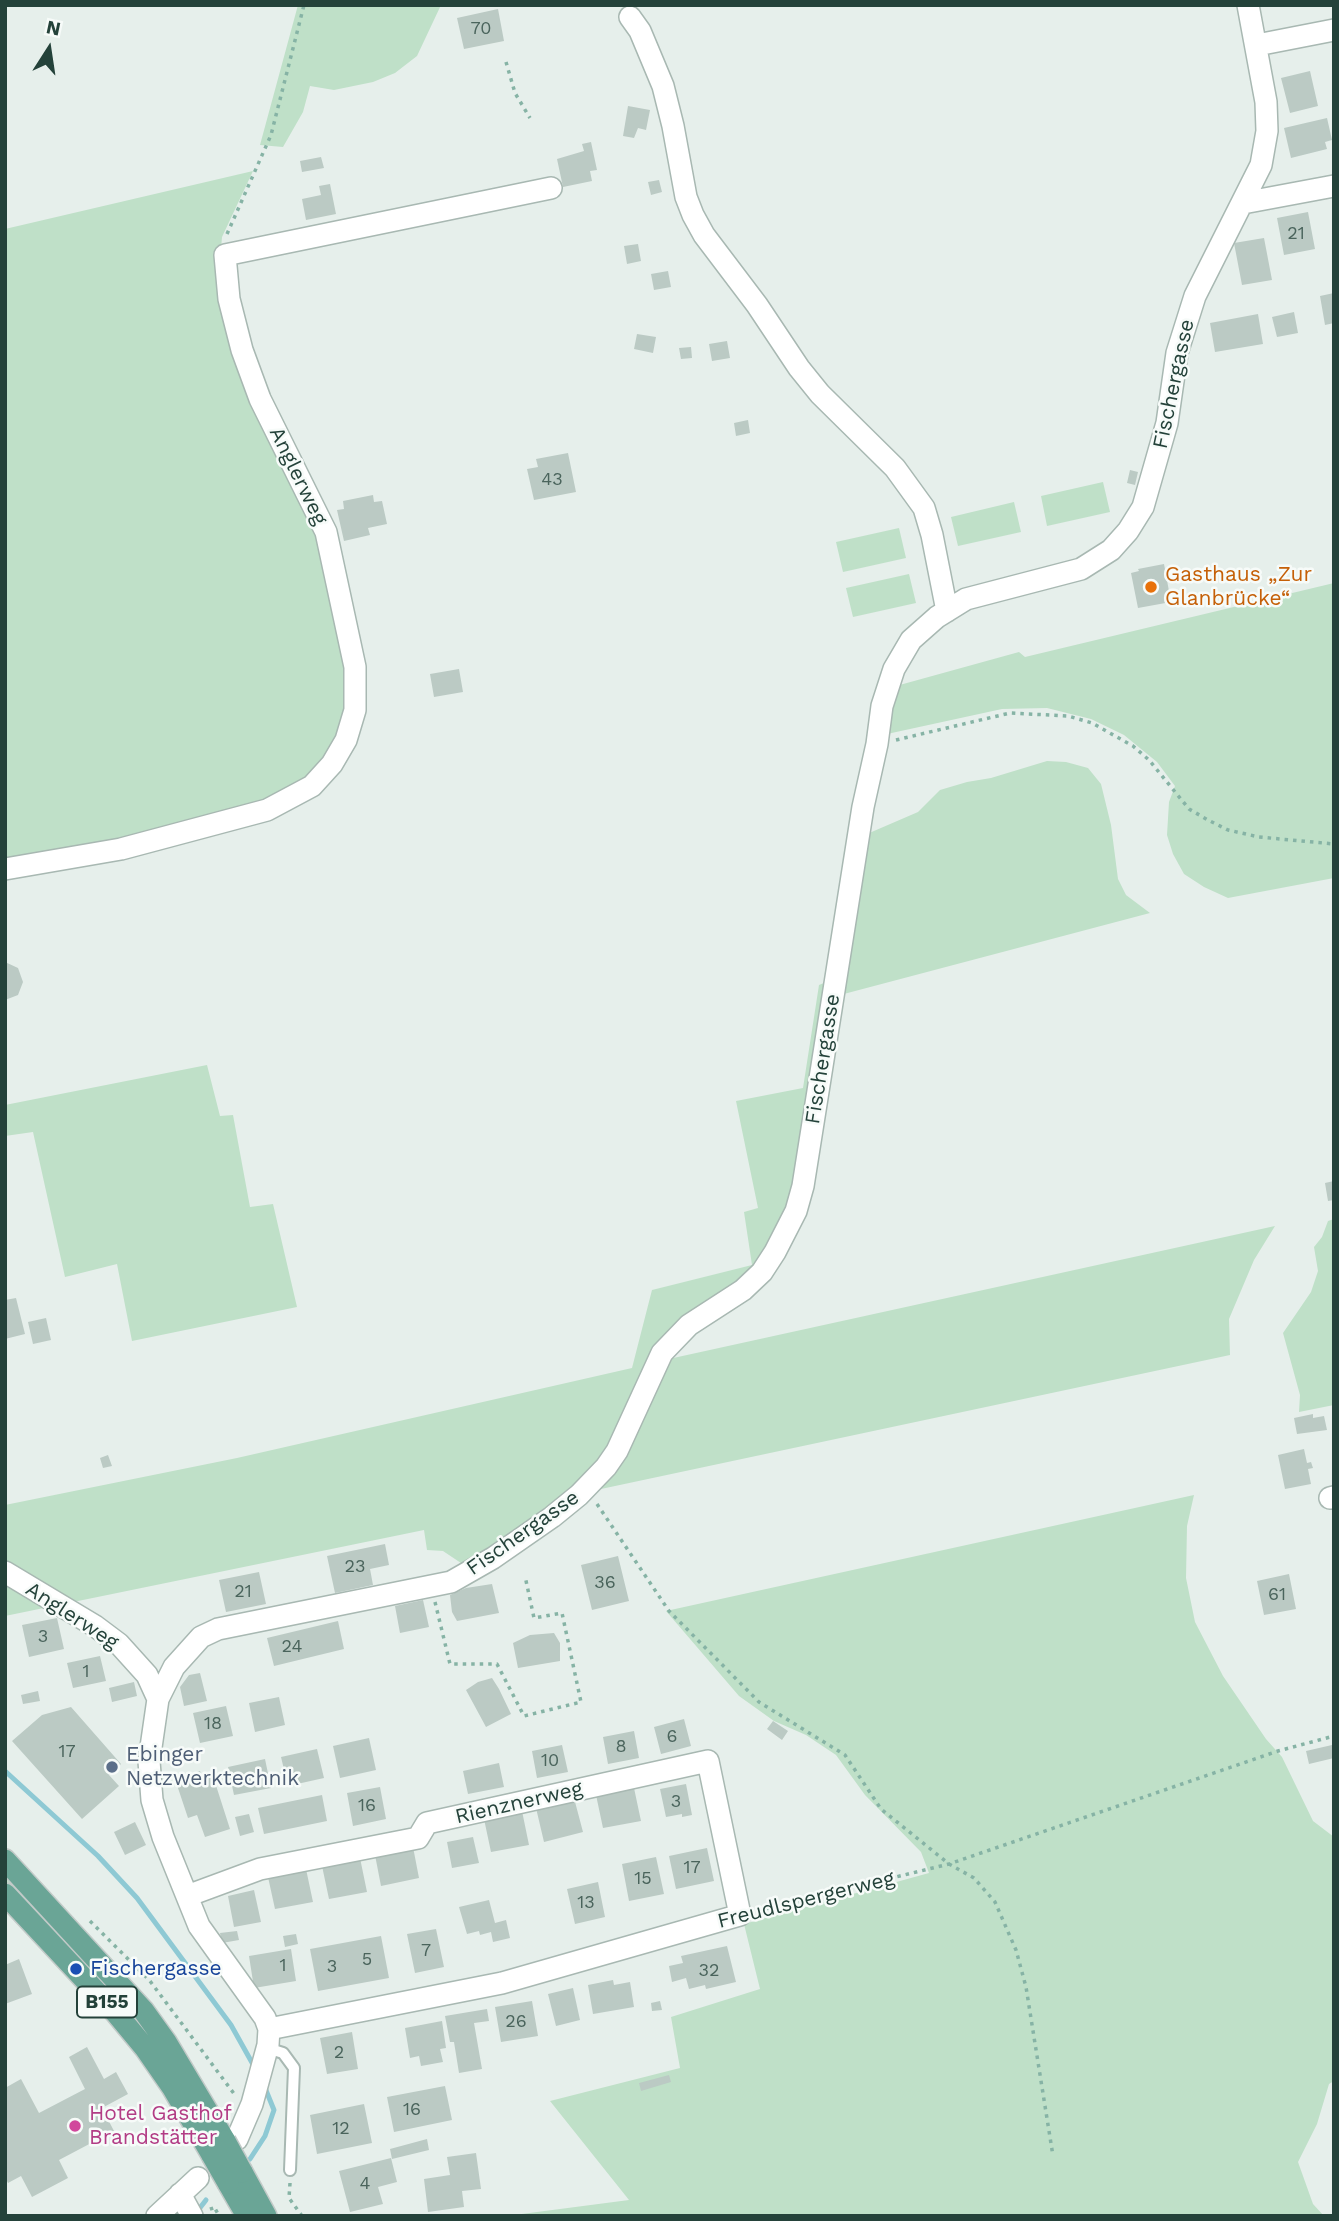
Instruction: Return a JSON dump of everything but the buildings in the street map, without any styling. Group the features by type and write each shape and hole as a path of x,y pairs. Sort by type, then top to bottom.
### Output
{"main road":[{"name":"B155","path":"5,1860 143,2011 179,2062 224,2145 247,2216"},
{"name":"B155","path":"5,1894 116,2013 172,2087 224,2145"},
{"name":"B155","path":"235,2178 267,2216"}],"street":[{"name":"Fischergasse","path":"266,2048 265,2018 199,1926 163,1837 152,1800 149,1761 158,1699 174,1667 201,1637 218,1629 451,1582 493,1558 552,1517 606,1467 627,1433 639,1399 662,1353 689,1325 743,1290 762,1272 787,1232 796,1211 805,1172 863,807 883,706 894,669 911,640 947,611 966,599 1081,569 1111,550 1129,531 1143,507 1167,423 1177,354 1195,296 1261,165 1267,131 1266,102 1248,5"},
{"path":"630,17 640,31 663,86 686,197 693,215 704,235 757,305 799,368 820,394 895,468 924,508 947,611"},
{"path":"1257,45 1334,30"},
{"path":"1243,203 1334,186"},
{"path":"225,255 551,188"},
{"name":"Anglerweg","path":"5,869 121,849 267,810 312,786 332,764 346,740 355,710 355,667 326,532 256,387 242,350 229,299 225,255"},
{"name":"Anglerweg","path":"5,1572 119,1644 147,1675 158,1699"},
{"name":"Rienznerweg","path":"187,1896 260,1869 418,1838 427,1823 708,1761 740,1915"},
{"name":"Freudlspergerweg","path":"266,2048 740,1915"},
{"path":"224,2145 256,2091 266,2048"},
{"path":"157,2216 186,2206 198,2178"}],"lane":[{"path":"266,2048 283,2053 294,2068 290,2170"}],"path":[{"path":"225,255 225,240 271,135 304,5"},
{"path":"506,62 515,93 530,118"},
{"path":"877,744 1010,713 1068,716 1093,723 1133,746 1149,760 1189,808 1208,821 1228,830 1259,837 1334,844"},
{"path":"586,1488 669,1611 759,1702 845,1755 881,1809 949,1864 962,1869 983,1886 995,1902 1016,1950 1026,1987 1053,2156"},
{"path":"432,1586 450,1664 497,1664 524,1716 581,1702 562,1613 534,1618 525,1576"},
{"name":"Freudlspergerweg","path":"740,1915 949,1864 1293,1747 1334,1736"},
{"path":"290,2170 289,2198 302,2216"},
{"path":"213,2213 223,2207"}],"green space":[{"path":"298,5 441,5 417,56 395,73 373,82 334,90 310,86 303,112 283,147 260,145"},
{"path":"253,171 222,237 220,261 311,509 349,659 347,722 310,783 247,812 5,864 5,229"},
{"path":"1103,482 1110,512 1047,526 1041,496"},
{"path":"1014,502 1021,532 958,546 951,517"},
{"path":"899,528 906,558 843,572 836,542"},
{"path":"909,574 916,603 853,617 846,588"},
{"path":"1334,583 1334,878 1228,898 1184,874 1167,835 1169,802 1175,786 1157,762 1124,735 1091,719 1047,708 1002,709 887,734 896,686 1019,652 1025,657"},
{"path":"1047,761 1066,762 1088,768 1101,784 1111,825 1118,879 1126,895 1150,913 840,995 867,834 918,812 940,790"},
{"path":"829,981 794,1197 754,1270 659,1345 646,1364 1275,1226 1254,1260 1229,1319 1230,1355 601,1489 585,1482 555,1511 464,1565 443,1551 427,1550 424,1530 5,1616 5,1505 237,1458 632,1368 652,1290 752,1265 744,1212 758,1208 736,1101 803,1088 819,985"},
{"path":"207,1065 220,1116 233,1115 250,1207 273,1204 297,1307 132,1341 117,1264 65,1277 33,1132 5,1136 5,1105"},
{"path":"1334,1219 1334,1405 1299,1412 1300,1395 1283,1333 1311,1292 1318,1271 1314,1247 1322,1237 1328,1221"},
{"path":"1194,1495 1187,1526 1186,1578 1195,1622 1223,1676 1266,1739 1282,1757 1313,1821 1334,1837 1334,2081 1329,2084 1317,2124 1298,2162 1313,2204 1324,2216 483,2216 514,2215 629,2200 550,2101 680,2068 671,2017 760,1989 744,1924 929,1873 921,1852 865,1795 836,1755 806,1735 774,1721 739,1696 666,1611"},
{"path":"5,1874 135,2015 165,2057 5,1883"}],"waterway":[{"path":"5,1771 98,1856 137,1898 231,2025 255,2068"},
{"path":"250,2159 265,2136 274,2110 263,2083"},
{"path":"196,2213 206,2200"}],"place":[{"name":"Gasthaus „Zur Glanbrücke“","path":"1151,587"},
{"name":"Ebinger Netzwerktechnik","path":"112,1767"},
{"name":"Fischergasse","path":"76,1969"},
{"name":"Hotel Gasthof Brandstätter","path":"75,2126"}]}
